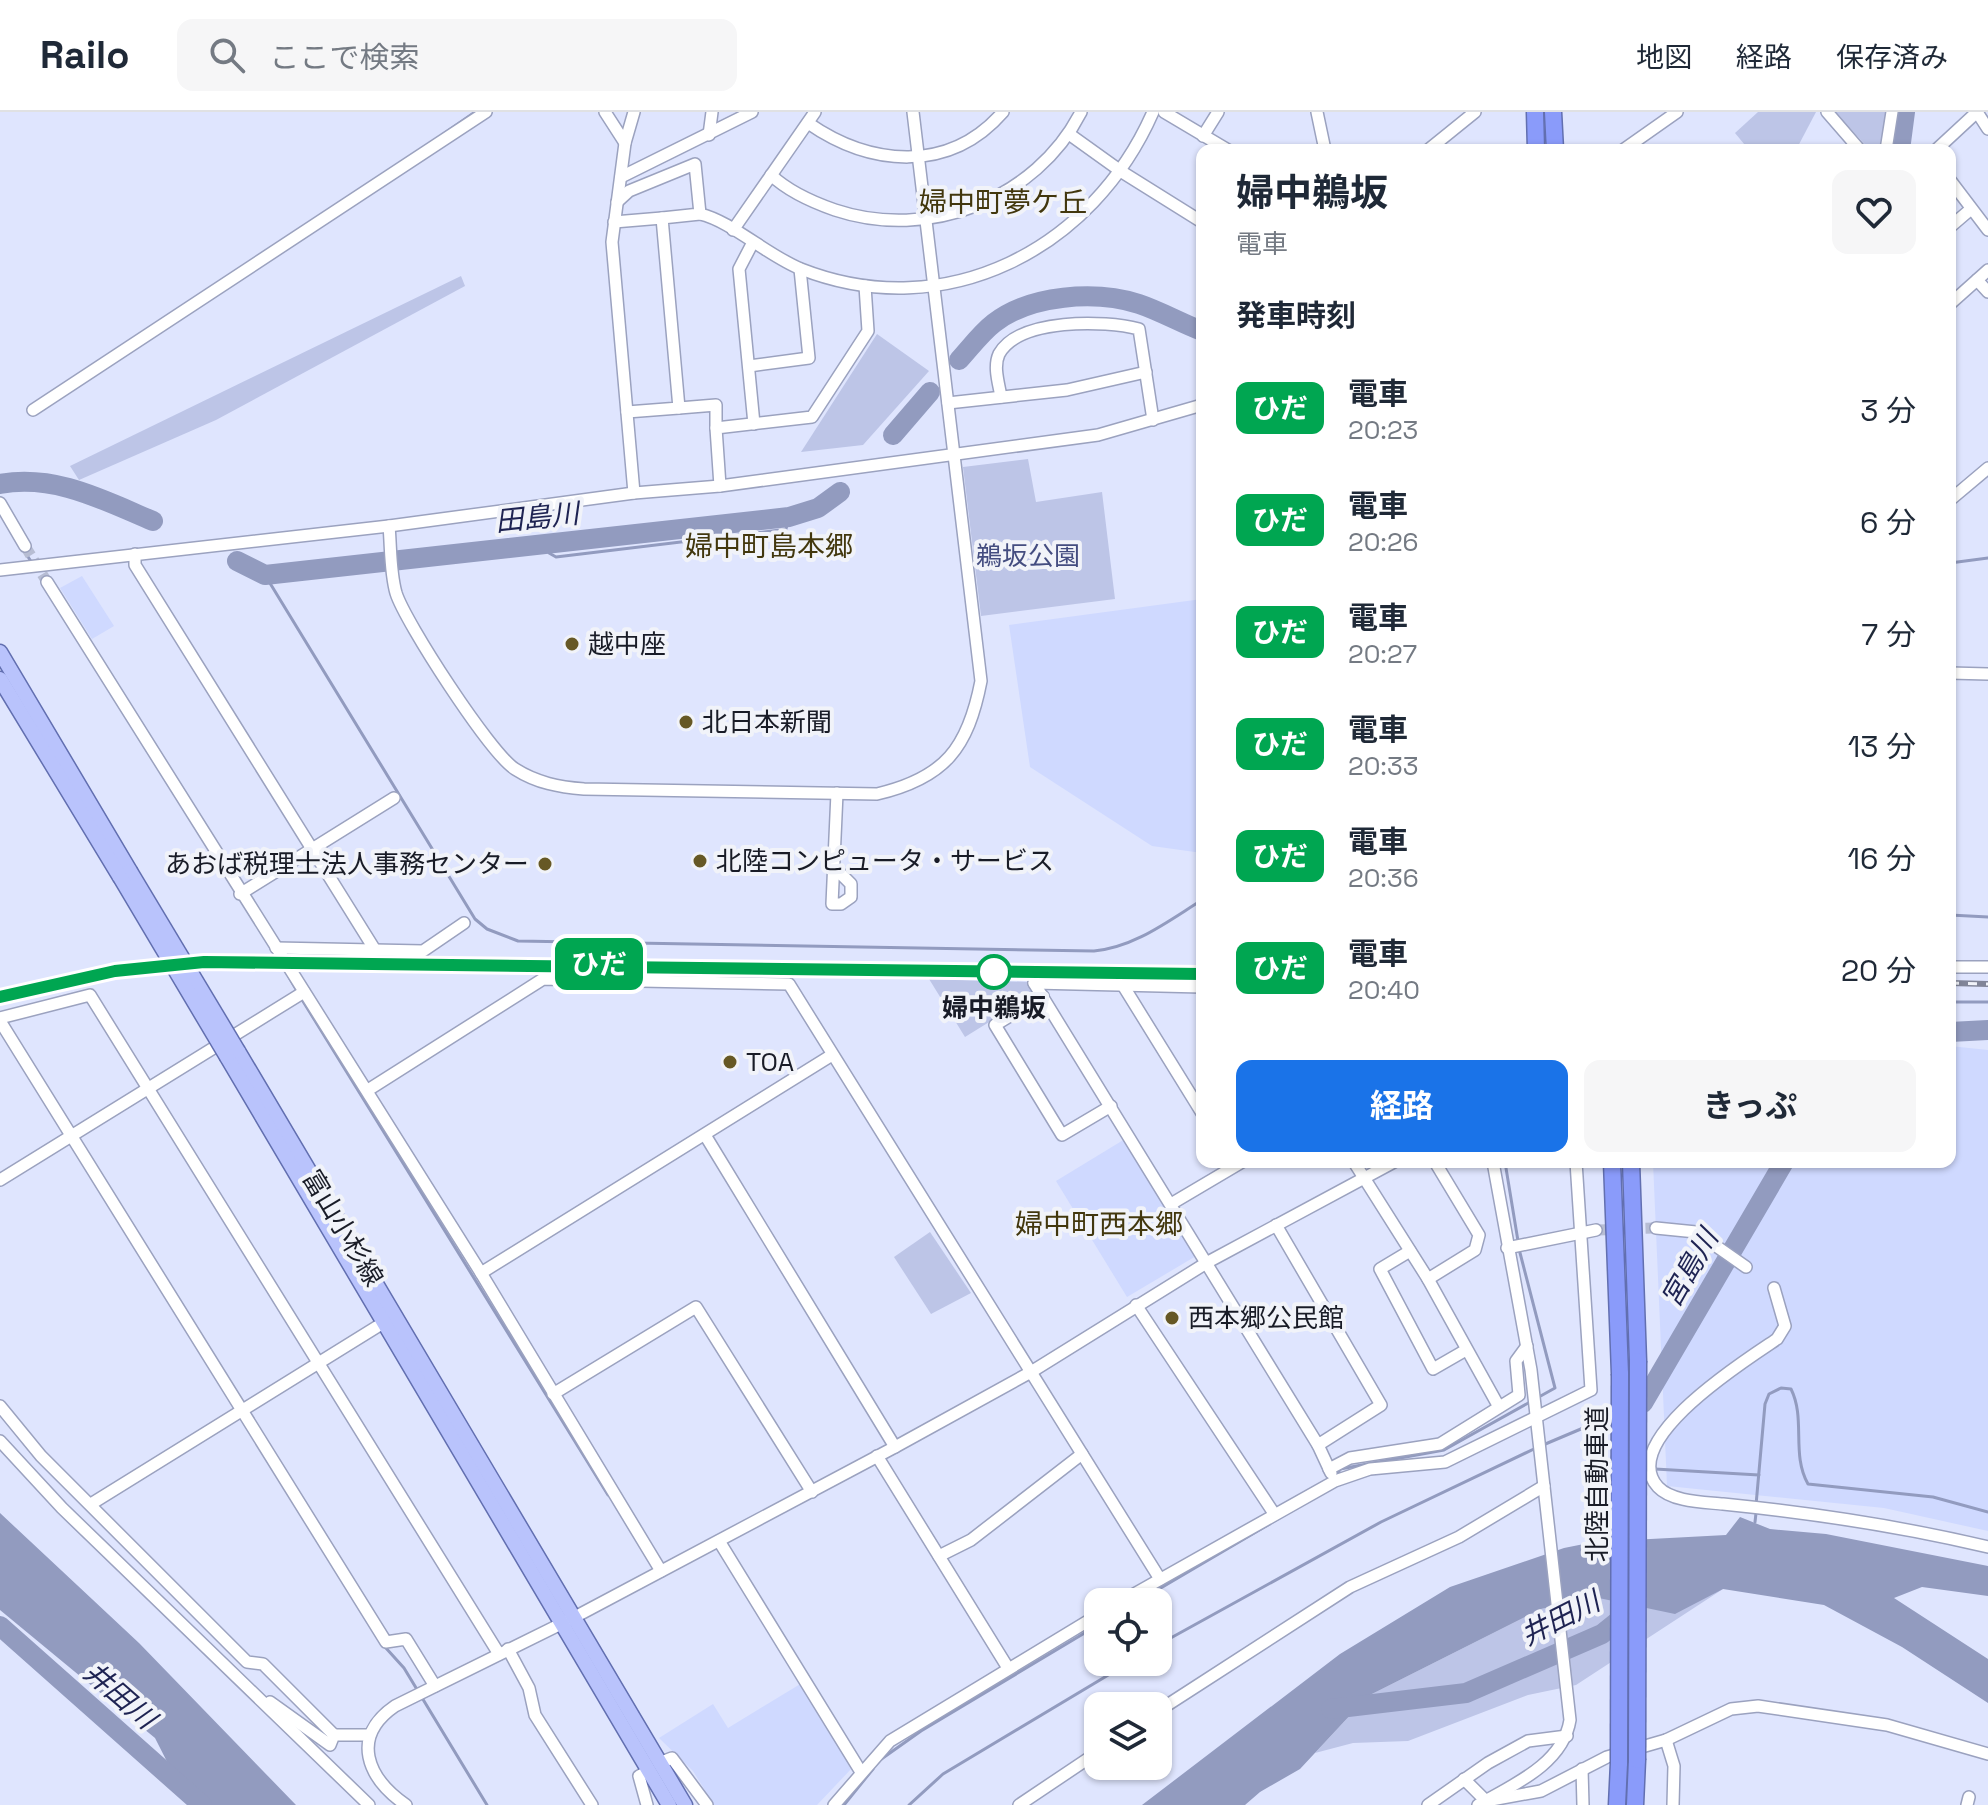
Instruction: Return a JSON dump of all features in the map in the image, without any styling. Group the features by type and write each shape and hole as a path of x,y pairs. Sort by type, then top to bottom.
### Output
{"highway":[{"path":"1535,112 1536,144"},
{"path":"1553,112 1555,144"},
{"name":"北陸自動車道","path":"1612,1168 1620,1374 1617,1805"},
{"name":"北陸自動車道","path":"1631,1168 1638,1361 1635,1805"}],"main road":[{"name":"富山小杉線","path":"0,652 125,874 567,1621 654,1767 685,1805"},
{"name":"富山小杉線","path":"0,679 125,874"},
{"name":"富山小杉線","path":"232,1054 383,1323 567,1621"},
{"name":"富山小杉線","path":"654,1767 669,1805"}],"street":[{"path":"33,410 486,112"},
{"path":"605,112 625,143"},
{"path":"634,112 625,143 612,242 634,493"},
{"path":"709,135 712,112"},
{"path":"621,177 752,112"},
{"path":"733,230 815,112"},
{"path":"389,526 393,573 404,611 489,745 512,767 532,778 558,787 584,789 877,794 907,787 934,772 961,745 973,720 981,681 913,112"},
{"path":"808,123 838,143 866,153 918,156 957,145 982,131 1003,112"},
{"path":"771,175 796,194 843,212 872,219 925,219 956,214 1006,192 1028,177 1069,134 1081,112"},
{"path":"614,222 700,214 716,217 752,244 800,269 865,286 933,284 974,276 1027,255 1080,219 1122,172 1153,112"},
{"path":"1164,112 1217,144"},
{"path":"1203,136 1218,112"},
{"path":"1317,112 1324,144"},
{"path":"1435,144 1475,112"},
{"path":"1632,144 1677,112"},
{"path":"1827,112 1855,144"},
{"path":"1887,144 1892,112"},
{"path":"1942,144 1977,112 1988,129"},
{"path":"1069,134 1196,218"},
{"path":"686,146 695,164 700,214"},
{"path":"617,202 629,191 695,164"},
{"path":"1956,188 1988,230"},
{"path":"1956,222 1971,209"},
{"path":"662,218 679,408"},
{"path":"752,244 739,269 754,424"},
{"path":"749,366 809,358 800,269"},
{"path":"1956,299 1988,270"},
{"path":"1977,280 1988,292"},
{"path":"716,428 812,417 868,331 865,286"},
{"path":"1001,397 996,365 1000,353 1013,343 1054,325 1080,321 1118,323 1139,329 1153,420"},
{"path":"948,403 1067,390 1146,372"},
{"path":"627,412 716,405 720,486"},
{"path":"0,570 389,526 634,493 720,486 1098,435 1196,407"},
{"path":"1956,495 1988,468"},
{"path":"0,503 25,546"},
{"path":"135,554 135,565 375,950"},
{"path":"47,582 240,894 368,1090 661,1571"},
{"path":"1956,673 1988,674"},
{"path":"833,866 837,793"},
{"path":"240,894 394,798"},
{"path":"276,948 423,951 464,923"},
{"path":"1956,967 1988,967"},
{"path":"368,1090 543,979 789,984 1160,1579"},
{"path":"1196,987 1034,983 1208,1262 1318,1445 1335,1481"},
{"path":"1124,987 1196,1103"},
{"path":"0,1180 304,992"},
{"path":"435,1686 406,1639 386,1642 0,1020 90,995 319,1363 529,1688 535,1715 592,1805"},
{"path":"1043,996 995,1025 1062,1135 1111,1106"},
{"path":"481,1273 832,1055"},
{"path":"705,1135 895,1447"},
{"path":"1171,1204 1229,1168"},
{"path":"1357,1168 1428,1279 1499,1407"},
{"path":"406,1805 380,1783 370,1765 368,1735 381,1716 895,1447 1031,1372 1208,1262 1383,1168"},
{"path":"1428,1279 1475,1250 1479,1235 1439,1168"},
{"path":"1482,1803 1558,1752 1567,1736 1570,1720 1527,1346 1494,1168"},
{"path":"1144,1588 1273,1512 1335,1481 1370,1469 1445,1462 1591,1390 1576,1168"},
{"path":"1276,1225 1381,1405 1318,1445"},
{"path":"1656,1228 1696,1232 1746,1267"},
{"path":"1507,1248 1596,1230"},
{"path":"1410,1251 1380,1269 1416,1343 1433,1369 1466,1350"},
{"path":"1774,1288 1785,1326 1777,1339 1680,1411 1661,1434 1652,1453 1651,1472 1658,1487 1673,1496 1699,1501 1867,1522 1988,1547"},
{"path":"1136,1305 1273,1512"},
{"path":"553,1394 696,1307 812,1492"},
{"path":"91,1504 383,1323"},
{"path":"1329,1469 1350,1458 1440,1444 1519,1395 1516,1361 1527,1346"},
{"path":"0,1406 41,1456 247,1662 263,1664 334,1735 368,1735"},
{"path":"0,1441 62,1508 369,1805"},
{"path":"939,1556 971,1540 1082,1454"},
{"path":"877,1456 1008,1668"},
{"path":"1172,1702 1350,1587 1459,1537 1545,1492"},
{"path":"719,1541 861,1772"},
{"path":"834,1805 890,1741 1084,1623"},
{"path":"258,1697 274,1704 330,1745 334,1735"},
{"path":"1482,1803 1541,1791 1582,1769 1666,1740 1731,1709 1758,1706 1887,1725 1988,1754"},
{"path":"1428,1805 1464,1779 1528,1741 1567,1736"},
{"path":"1666,1740 1674,1766 1673,1805"},
{"path":"647,1805 638,1782 639,1776 672,1758 707,1805"},
{"path":"1019,1805 1084,1761"},
{"path":"1582,1769 1583,1805"},
{"path":"1464,1779 1482,1803"}],"shaded area":[{"path":"82,576 114,626 92,639 60,588"},
{"path":"1196,600 1196,852 1152,846 1030,767 1009,625"},
{"path":"1956,1047 1988,1050 1988,1531 1884,1508 1667,1486 1653,1168 1956,1168"},
{"path":"1125,1139 1196,1256 1127,1297 1056,1181"},
{"path":"802,1683 853,1767 817,1805 714,1805 693,1771 659,1738 713,1704 728,1728"}],"green space":[{"path":"1758,112 1816,112 1799,144 1744,144 1735,133"},
{"path":"1835,112 1890,112 1886,144 1864,144"},
{"path":"461,276 465,286 216,420 79,480 70,466"},
{"path":"877,334 929,371 863,445 801,452"},
{"name":"鵜坂公園","path":"1028,459 1036,502 1102,492 1115,599 981,616 963,467"},
{"path":"929,979 1029,982 1036,993 965,1037"},
{"path":"930,1232 971,1293 931,1314 894,1257"},
{"path":"1723,1589 1576,1685 1528,1695 1408,1741 1353,1743 1315,1753 1368,1696 1541,1609 1594,1597"}],"water":[{"path":"0,1513 139,1643 296,1805 189,1805 155,1738 0,1610"},
{"path":"1740,1517 1770,1529 1826,1534 1988,1566 1988,1596 1922,1587 1894,1598 1988,1659 1988,1703 1902,1647 1824,1605 1723,1589 1675,1614 1594,1597 1541,1609 1368,1696 1300,1769 1260,1792 1245,1805 1142,1805 1340,1654 1450,1587 1564,1548 1594,1542 1726,1535"}],"waterway":[{"path":"442,135 475,112"},
{"name":"田島川","path":"1901,144 1905,112"},
{"name":"田島川","path":"959,360 989,327 1009,314 1026,306 1064,298 1083,296 1122,300 1147,307 1196,328"},
{"name":"田島川","path":"893,435 930,392"},
{"name":"田島川","path":"0,484 20,482 59,486 97,497 153,521"},
{"name":"田島川","path":"237,561 265,575 789,517 818,508 840,492"},
{"path":"547,544 549,553 556,557 786,529 789,517"},
{"path":"23,549 32,563"},
{"path":"1956,562 1988,558"},
{"path":"265,575 475,919 487,929 518,941 1094,951 1137,939 1196,904"},
{"path":"1956,915 1988,917"},
{"path":"289,977 297,991"},
{"path":"301,998 608,1495"},
{"path":"1956,1002 1988,1002"},
{"name":"宮島川","path":"1956,1032 1988,1030"},
{"path":"1506,1168 1518,1241"},
{"name":"宮島川","path":"1643,1403 1780,1168"},
{"path":"1519,1249 1555,1388 1537,1398"},
{"path":"1756,1505 1765,1404 1769,1394 1781,1388 1791,1389 1795,1400 1800,1461 1808,1484 1933,1497 1988,1512"},
{"path":"1337,1476 1340,1469 1444,1450 1530,1402"},
{"path":"1543,1445 1614,1415"},
{"path":"1589,1427 1598,1454 1615,1468"},
{"path":"1172,1637 1381,1522 1536,1448"},
{"path":"1655,1469 1759,1475"},
{"path":"1161,1588 1332,1487"},
{"path":"1755,1522 1756,1513"},
{"name":"井田川","path":"1331,1709 1466,1693 1602,1634 1633,1609"},
{"name":"井田川","path":"0,1626 202,1805"},
{"path":"880,1760 921,1731 1084,1633"},
{"path":"385,1647 404,1668 487,1805"},
{"path":"909,1805 943,1774 1107,1676"},
{"path":"844,1805 873,1769"}],"tunnel":[{"path":"25,546 47,582"},
{"path":"1596,1230 1656,1228"}],"railway":[{"path":"0,997 115,971 204,962 1196,974"},
{"path":"1956,983 1988,984"}],"train":[{"name":"ひだ","path":"0,997 36,986 115,971 204,962 1196,974"}],"place":[{"name":"越中座","path":"572,644"},
{"name":"北日本新聞","path":"686,722"},
{"name":"北陸コンピュータ・サービス","path":"700,861"},
{"name":"あおば税理士法人事務センター","path":"545,864"},
{"name":"婦中鵜坂","path":"994,972"},
{"name":"TOA","path":"730,1062"},
{"name":"西本郷公民館","path":"1172,1318"}],"district":[{"name":"婦中町夢ケ丘","path":"1003,202"},
{"name":"婦中町島本郷","path":"769,546"},
{"name":"婦中町西本郷","path":"1099,1224"}]}
